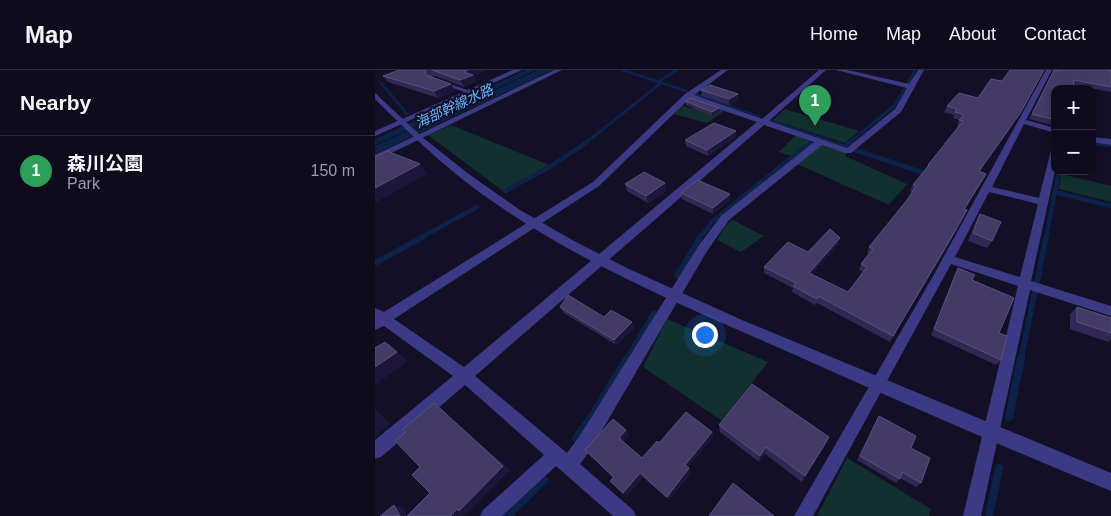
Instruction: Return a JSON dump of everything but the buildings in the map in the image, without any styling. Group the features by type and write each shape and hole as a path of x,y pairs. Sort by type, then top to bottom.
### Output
{"street":[{"path":"375,134 519,70"},
{"path":"375,158 559,70"},
{"path":"627,516 465,376 378,319 535,224 597,184 688,96 725,70"},
{"path":"375,451 602,260 823,70"},
{"path":"839,70 912,87"},
{"path":"688,96 847,151 898,110 921,70"},
{"path":"803,516 948,259 1049,70"},
{"path":"375,95 417,138 460,172 535,224 602,260 674,296 1111,482"},
{"path":"1021,122 1051,130"},
{"path":"1096,140 1111,142"},
{"path":"489,516 585,443 703,248 725,218 820,142"},
{"path":"972,516 1051,167"},
{"path":"985,188 1043,202"},
{"path":"948,259 1111,310"}],"lane":[{"path":"432,80 470,92"}],"green space":[{"path":"702,102 724,111 707,123 674,114 682,105 692,109"},
{"path":"785,109 859,131 845,143 773,120"},
{"path":"451,125 549,165 503,191 428,135"},
{"path":"796,135 811,141 791,156 779,152"},
{"path":"821,145 847,153 845,156 907,184 889,205 797,164"},
{"path":"1061,175 1111,186 1111,202 1059,189"},
{"path":"733,220 764,236 741,252 717,240 725,226"},
{"path":"667,319 768,362 722,421 643,367"},
{"path":"847,458 931,509 929,516 817,516"}],"water":[{"name":"海部幹線水路","path":"526,70 536,70 375,145 375,139"},
{"path":"538,70 552,70 375,154 375,146"}],"waterway":[{"path":"623,70 658,82"},
{"path":"658,82 677,70"},
{"path":"908,83 915,70"},
{"path":"658,82 686,91"},
{"name":"海部幹線水路","path":"381,83 407,114"},
{"path":"584,144 661,83"},
{"path":"848,144 895,105 905,88"},
{"path":"694,94 759,117"},
{"path":"770,120 837,144"},
{"path":"505,191 548,168 586,143"},
{"path":"700,238 713,221 810,143"},
{"path":"833,143 846,147"},
{"path":"845,146 849,143"},
{"path":"1096,143 1103,144"},
{"path":"1096,143 1103,144"},
{"path":"1103,144 1111,145"},
{"path":"855,150 930,175"},
{"path":"1046,238 1058,175"},
{"path":"1055,192 1111,206"},
{"path":"420,238 477,207"},
{"path":"375,263 423,237"},
{"path":"677,276 700,237"},
{"path":"1037,283 1046,237"},
{"path":"1021,360 1035,291"},
{"path":"626,360 654,313"},
{"path":"576,438 589,421 627,359"},
{"path":"1009,417 1021,359"},
{"path":"989,516 999,468"},
{"path":"507,516 544,480"}],"place":[{"name":"森川公園","path":"815,126"}]}
